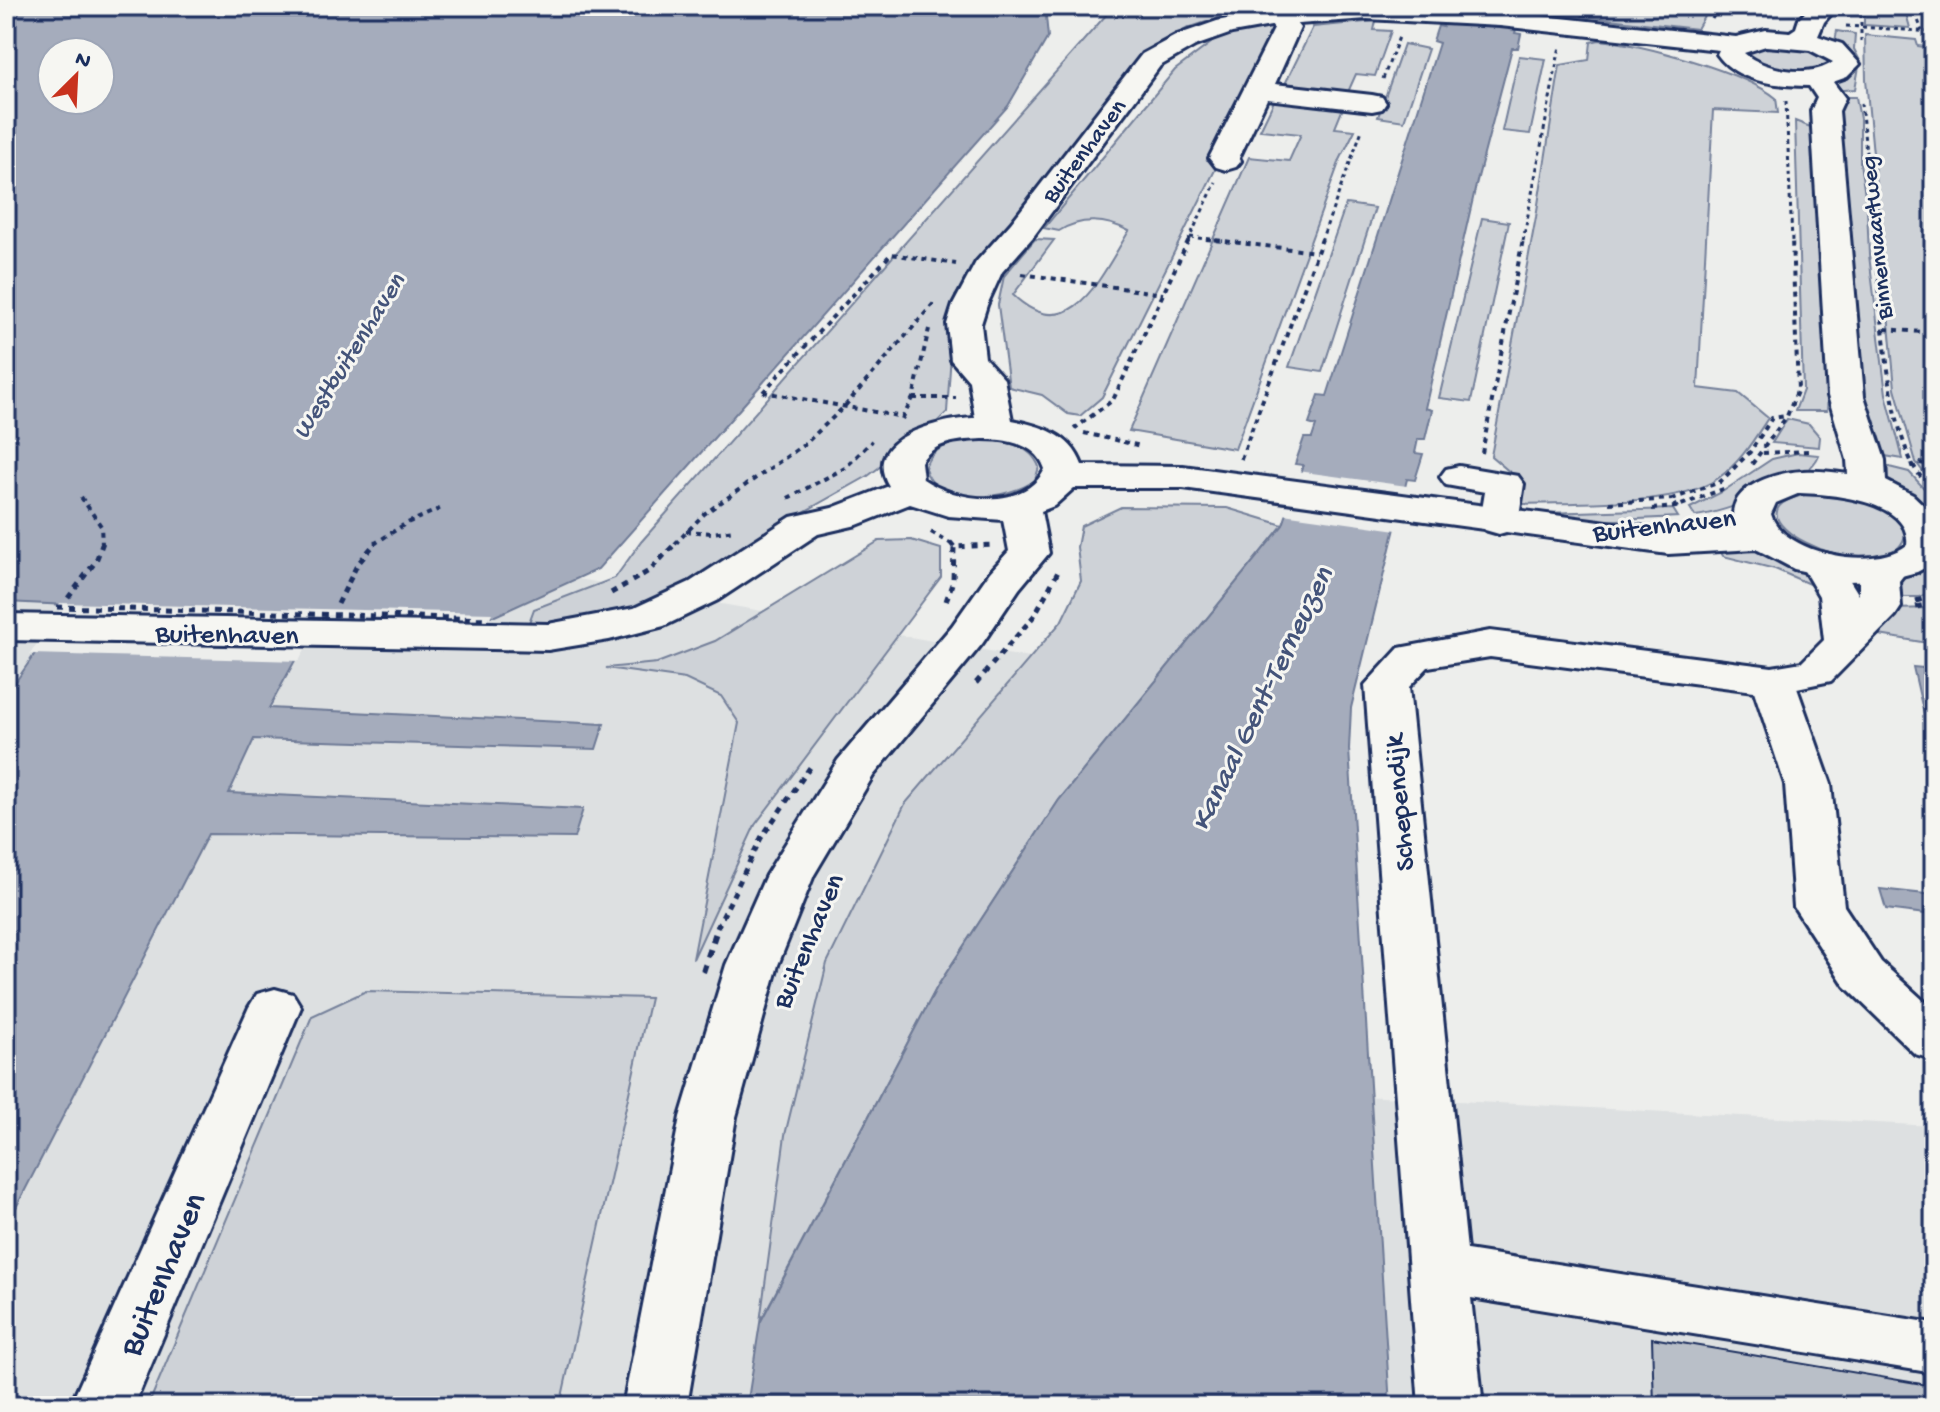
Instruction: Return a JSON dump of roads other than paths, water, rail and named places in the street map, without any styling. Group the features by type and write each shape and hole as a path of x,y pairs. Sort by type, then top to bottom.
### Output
{"main road":[{"name":"Buitenhaven","path":"978,429 954,380 968,360 964,324 974,267 1022,230 1151,60 1165,48 1201,30 1272,10 1361,8 1519,20 1733,49"},
{"path":"1794,40 1808,32 1812,19 1826,8 1832,29 1820,45"},
{"path":"1226,161 1224,158 1287,28 1272,10"},
{"path":"1754,39 1794,40 1820,45 1840,54 1847,64 1838,73 1797,83 1737,62 1733,49 1754,39"},
{"name":"Binnenvaartweg","path":"1797,83 1825,111 1846,396 1866,460 1867,481 1875,493"},
{"path":"1257,90 1378,91 1362,130"},
{"name":"Binnenvaartweg","path":"1824,482 1846,396"},
{"path":"978,429 1041,440 1065,454 1048,493 1015,537 947,506 906,480 902,459 918,443 978,429"},
{"name":"Buitenhaven","path":"1065,454 1142,479 1183,477 1499,522 1668,542 1757,525"},
{"path":"1468,478 1505,484 1499,522"},
{"name":"Buitenhaven","path":"40,619 491,625 548,637 649,617 704,591 792,514 843,517 906,480"},
{"path":"1800,482 1824,482 1875,493 1900,504 1918,518 1914,560 1867,570 1820,564 1779,548 1757,525 1753,502 1771,489 1800,482"},
{"name":"Buitenhaven","path":"1577,532 1686,522 1757,525"},
{"name":"Buitenhaven","path":"655,1406 708,1117 752,965 790,875 854,770 967,635 1015,537"},
{"name":"Schependijk","path":"1451,1406 1387,685 1414,657 1490,644 1772,680 1816,672 1914,560"},
{"path":"1820,564 1839,596 1845,642"},
{"path":"1772,680 1808,784 1819,907 1863,974 1934,1041"},
{"name":"Buitenhaven","path":"102,1406 275,1007"},
{"path":"1439,1269 1934,1348"}],"water":[{"name":"Westbuitenhaven","path":"6,6 1045,6 1048,37 1008,106 598,569 495,616 322,611 269,708 604,724 596,749 254,739 229,793 583,809 574,838 208,834 6,1227 6,696 68,605 6,602"},
{"name":"Kanaal Gent-Terneuzen","path":"1450,6 1528,6 1522,8 1515,33 1521,34 1518,48 1512,48 1477,181 1425,408 1432,410 1425,439 1418,439 1415,453 1423,454 1415,480 1407,479 1351,708 1349,749 1390,1406 747,1406 760,1323 937,987 1059,800 1283,525 1303,465 1295,464 1304,438 1312,438 1316,426 1309,424 1319,395 1327,396 1439,43 1433,41 1438,26 1443,27"},
{"path":"1913,667 1934,669 1934,758"},
{"path":"1880,889 1934,895 1934,915 1886,909"}]}
